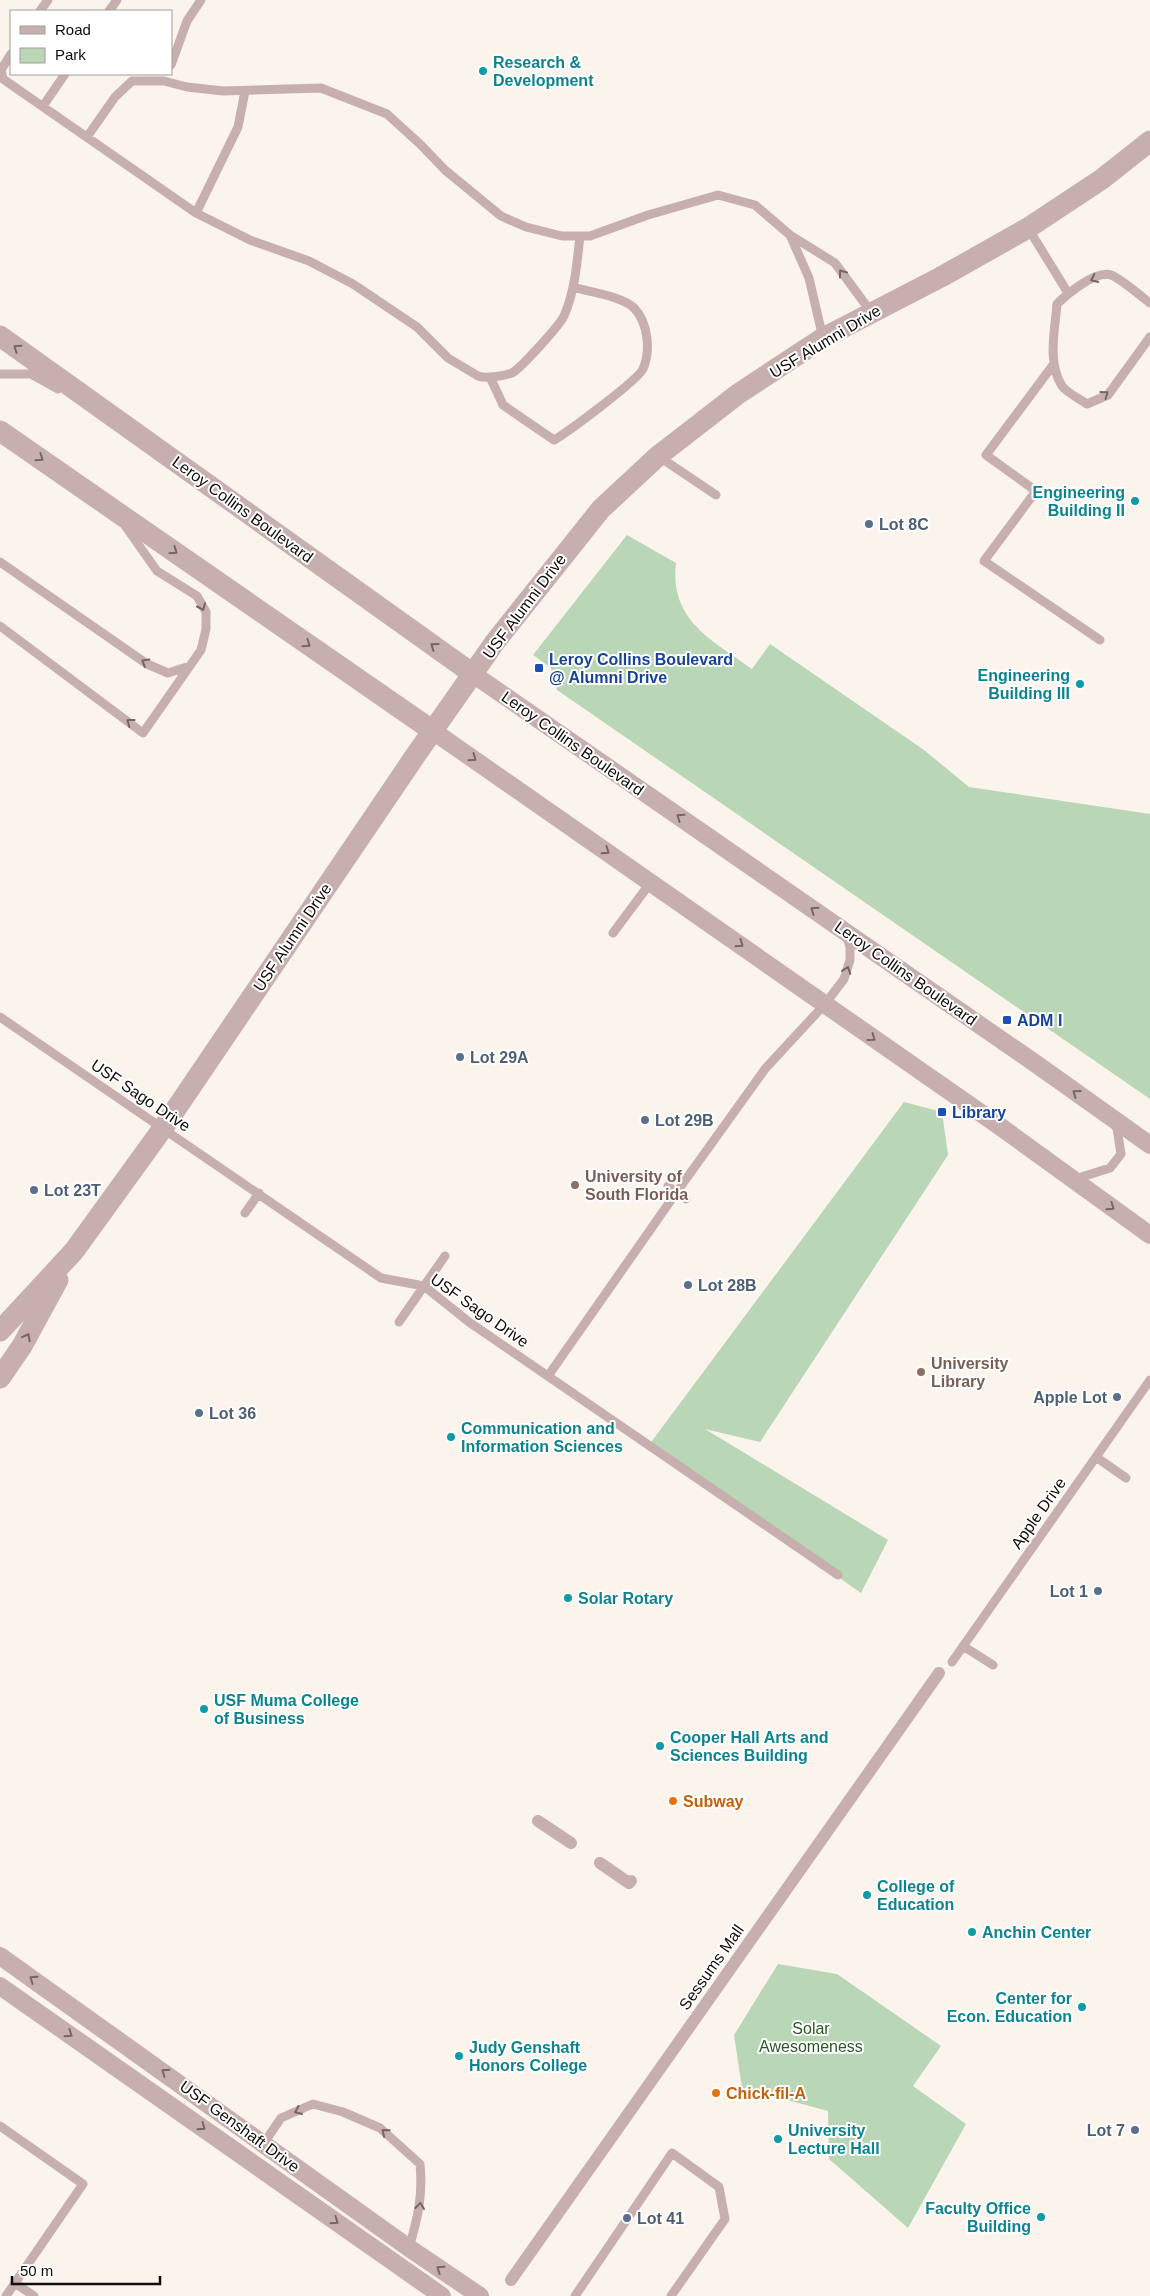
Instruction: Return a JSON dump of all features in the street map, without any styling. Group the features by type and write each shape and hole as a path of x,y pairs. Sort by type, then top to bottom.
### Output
{"street":[{"name":"USF Alumni Drive","path":"0,1331 74,1251 163,1128 433,731 543,580 601,508 658,456 738,394 823,338 941,277 1028,228 1102,179 1150,141"},
{"name":"Leroy Collins Boulevard","path":"0,336 474,674 1150,1145"},
{"path":"0,431 651,882 1150,1235"},
{"name":"USF Alumni Drive","path":"0,1378 22,1346 74,1251"},
{"name":"Sessums Mall","path":"511,2280 938,1673"},
{"path":"538,1821 571,1844"},
{"path":"600,1863 629,1883 631,1881"},
{"name":"USF Genshaft Drive","path":"0,1956 409,2248 480,2296"},
{"name":"USF Genshaft Drive","path":"0,1986 442,2296"}],"lane":[{"path":"172,62 187,21 199,1"},
{"path":"10,56 1,70 3,79 196,213 250,240 309,261 353,284 417,327 448,358 483,378 512,372 539,347 564,317 573,287 580,236"},
{"path":"42,106 64,75"},
{"path":"87,137 115,97 132,81 166,78 188,87 245,91 321,88 387,114 445,170 501,216 526,227 562,236 590,236 648,215 718,195 755,205 790,235 834,263 871,312"},
{"path":"196,213 238,127 245,91"},
{"path":"1028,228 1068,293"},
{"path":"790,235 809,278 823,338"},
{"path":"1150,303 1111,275 1098,275 1068,293 1057,304 1053,365 1062,387 1073,399 1087,404 1108,395 1150,338"},
{"path":"490,377 502,405 554,440 575,427 643,371 647,351 644,324 633,307 619,299 573,287"},
{"path":"1053,365 986,454 1036,491 984,561 1100,640"},
{"path":"0,374 30,374 141,436"},
{"path":"658,456 716,495"},
{"path":"0,626 144,733 201,650 206,629 206,612 197,596 157,571 113,508"},
{"path":"0,562 148,664 168,673 190,666"},
{"path":"613,933 651,882"},
{"path":"548,1376 765,1069 825,1004 844,979 850,960 850,947 846,932"},
{"name":"USF Sago Drive","path":"0,1017 381,1278 424,1286 450,1308 838,1574"},
{"path":"1072,1179 1110,1168 1121,1154 1116,1121"},
{"path":"668,1186 686,1200"},
{"path":"245,1213 259,1193"},
{"path":"399,1322 445,1256"},
{"name":"Apple Drive","path":"952,1662 1150,1380"},
{"path":"1096,1457 1126,1478"},
{"path":"963,1646 994,1665"},
{"path":"264,2143 281,2118 313,2104 343,2112 380,2128 420,2164 422,2190 419,2216 409,2248"},
{"path":"0,2126 83,2184 6,2296"},
{"path":"575,2296 672,2153 719,2187 725,2219 671,2296"},
{"path":"15,2282 34,2296"}],"green space":[{"path":"627,535 676,563 676,583 679,600 686,614 696,626 722,648 752,669 770,644 924,750 969,787 1150,814 1150,1099 557,690 551,668 533,655"},
{"path":"904,1102 942,1112 948,1155 760,1442 705,1429 888,1540 861,1593 649,1445"},
{"name":"Solar Awesomeness","path":"778,1964 837,1974 941,2046 913,2086 966,2124 908,2228 829,2159 828,2111 742,2088 734,2035"}],"place":[{"name":"Research & Development","path":"483,71"},
{"name":"Engineering Building II","path":"1135,501"},
{"name":"Lot 8C","path":"869,524"},
{"name":"Leroy Collins Boulevard @ Alumni Drive","path":"539,668"},
{"name":"Engineering Building III","path":"1080,684"},
{"name":"ADM I","path":"1007,1020"},
{"name":"Lot 29A","path":"460,1057"},
{"name":"Library","path":"942,1112"},
{"name":"Lot 29B","path":"645,1120"},
{"name":"University of South Florida","path":"575,1185"},
{"name":"Lot 23T","path":"34,1190"},
{"name":"Lot 28B","path":"688,1285"},
{"name":"University Library","path":"921,1372"},
{"name":"Apple Lot","path":"1117,1397"},
{"name":"Lot 36","path":"199,1413"},
{"name":"Communication and Information Sciences","path":"451,1437"},
{"name":"Lot 1","path":"1098,1591"},
{"name":"Solar Rotary","path":"568,1598"},
{"name":"USF Muma College of Business","path":"204,1709"},
{"name":"Cooper Hall Arts and Sciences Building","path":"660,1746"},
{"name":"Subway","path":"673,1801"},
{"name":"College of Education","path":"867,1895"},
{"name":"Anchin Center","path":"972,1932"},
{"name":"Center for Econ. Education","path":"1082,2007"},
{"name":"Judy Genshaft Honors College","path":"459,2056"},
{"name":"Chick-fil-A","path":"716,2093"},
{"name":"Lot 7","path":"1135,2130"},
{"name":"University Lecture Hall","path":"778,2139"},
{"name":"Faculty Office Building","path":"1041,2217"},
{"name":"Lot 41","path":"627,2218"}]}
